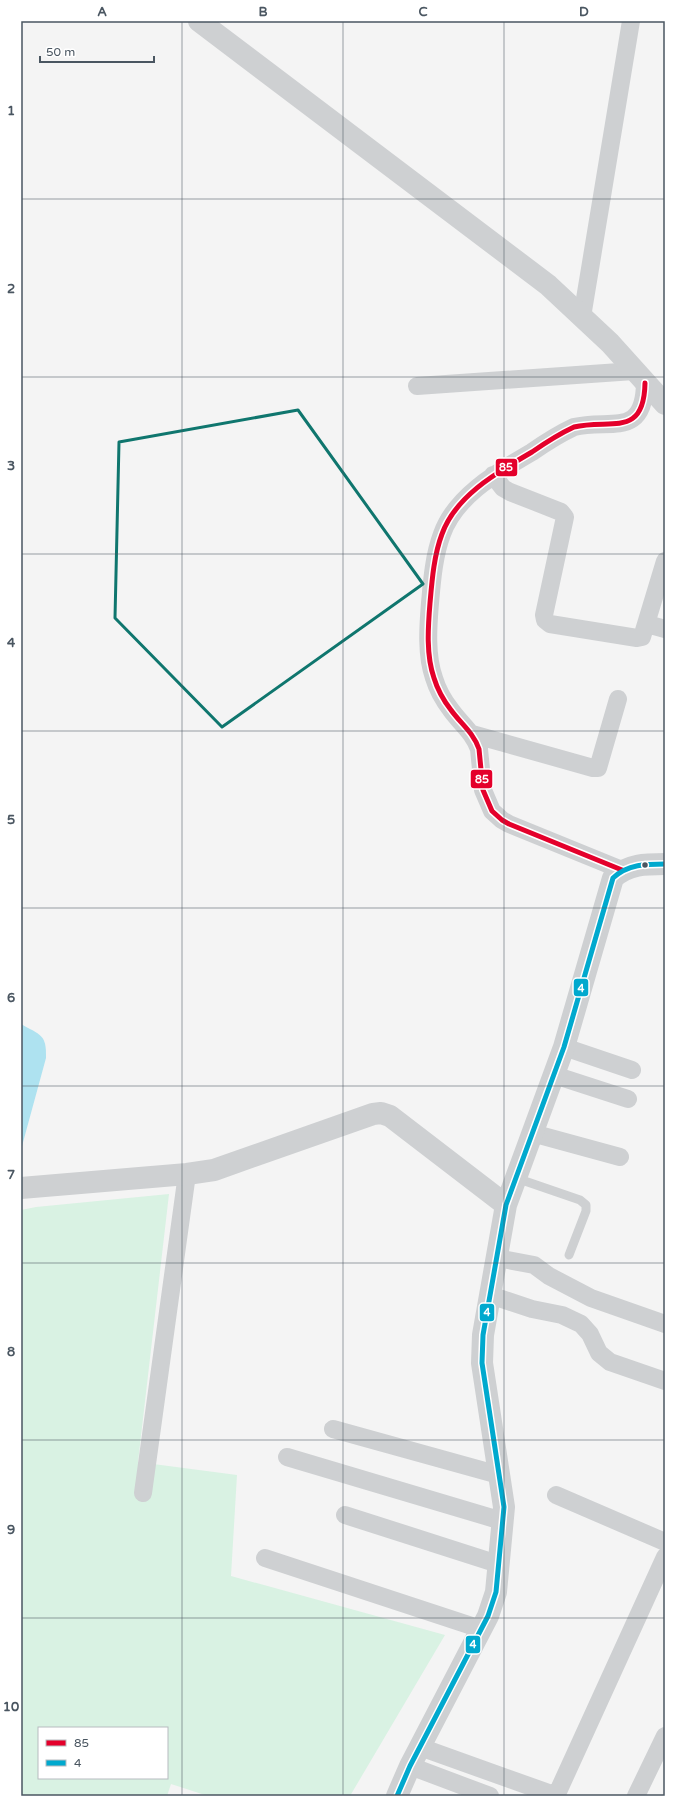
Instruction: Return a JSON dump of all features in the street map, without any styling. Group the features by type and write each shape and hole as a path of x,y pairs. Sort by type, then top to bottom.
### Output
{"street":[{"path":"200,21 542,280 610,343 639,377 665,404"},
{"path":"582,317 630,21"},
{"path":"417,386 639,377"},
{"path":"622,870 509,824 492,811 483,790 480,749 472,734 450,710 432,673 428,630 431,588 441,535 449,519 473,491 493,475 574,427 624,423 632,420 639,411 644,398 639,377"},
{"path":"493,475 503,488 561,512 564,516 544,615 545,620 550,624 637,638 643,635 665,561"},
{"path":"647,624 665,628"},
{"path":"472,734 593,768 598,768 618,698"},
{"path":"397,1796 410,1766 481,1629 493,1604 496,1592 504,1507 481,1349 506,1205 564,1047 613,878 622,870 645,864 665,864"},
{"path":"564,1047 632,1070"},
{"path":"554,1075 628,1099"},
{"path":"21,1188 187,1174 214,1170 373,1114 381,1113 390,1116 506,1205"},
{"path":"532,1134 620,1157"},
{"path":"143,1493 187,1174"},
{"path":"497,1258 534,1265 543,1270 549,1276 591,1298 665,1324"},
{"path":"490,1295 532,1309 562,1315 581,1324 590,1334 599,1352 610,1362 665,1381"},
{"path":"333,1429 499,1475"},
{"path":"287,1457 502,1521"},
{"path":"556,1495 665,1542"},
{"path":"345,1515 498,1564"},
{"path":"420,1747 556,1796 665,1557"},
{"path":"265,1558 481,1629"},
{"path":"636,1796 665,1736"},
{"path":"410,1766 490,1796"}],"lane":[{"path":"516,1178 580,1200 586,1205 586,1211 569,1255"}],"highlighted area":[{"path":"298,410 423,584 222,727 115,618 119,442"}],"green space":[{"path":"169,1194 138,1462 237,1475 231,1576 445,1635 350,1796 208,1796 171,1784 167,1796 21,1796 21,1210 36,1207"}],"water":[{"path":"21,1024 41,1036 44,1040 46,1050 46,1058 22,1146"}],"transit line":[{"name":"85","path":"622,870 509,824 492,811 483,790 479,749 470,733 446,703 439,690 431,669 428,641 435,559 442,534 448,520 457,508 468,496 492,476 568,430 574,427 587,425 623,423 632,419 639,412 643,401 645,383"},
{"name":"4","path":"397,1796 410,1766 488,1616 496,1592 504,1507 482,1363 483,1335 506,1205 564,1047 613,878 631,867 665,864"}]}
